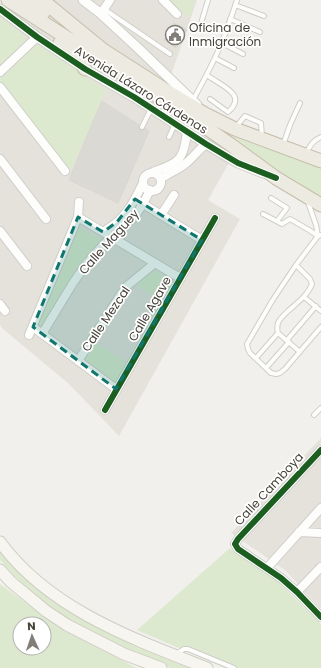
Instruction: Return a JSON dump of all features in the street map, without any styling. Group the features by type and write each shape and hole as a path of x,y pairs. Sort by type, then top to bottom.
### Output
{"highway":[{"path":"25,0 89,46 110,65"},
{"name":"Avenida Lázaro Cárdenas","path":"42,0 103,50 205,114 235,129 321,161"},
{"path":"4,6 14,9 20,16 76,54 85,69"},
{"name":"Avenida Lázaro Cárdenas","path":"4,6 110,65 231,144 276,178 321,205"}],"main road":[{"path":"0,542 9,555 35,579 66,602 100,622 136,640 207,668"},
{"path":"0,570 46,611 67,625 124,654 161,668"}],"street":[{"name":"Avenida Lázaro Cárdenas","path":"83,0 102,11 205,114"},
{"path":"102,11 110,0"},
{"path":"163,0 177,14"},
{"name":"Avenida Lázaro Cárdenas","path":"4,6 37,37 85,69 151,108 238,163 276,178"},
{"path":"0,72 37,37"},
{"path":"0,87 65,171"},
{"path":"183,161 187,131"},
{"path":"183,161 148,174 144,177 143,183 145,188 150,190 158,188 161,184 161,179 165,175 173,172 183,161 206,144"},
{"path":"0,159 46,219"},
{"path":"153,172 161,179"},
{"name":"Calle Maguey","path":"103,232 124,215 135,199 143,183"},
{"name":"Calle Maguey","path":"42,334 87,263 105,243 135,216 150,190"},
{"path":"161,215 174,195"},
{"path":"135,199 202,240"},
{"path":"29,335 78,217 79,202"},
{"path":"78,217 180,278"},
{"name":"Calle Agave","path":"105,410 215,218"},
{"path":"0,231 27,266"},
{"name":"Calle Mezcal","path":"78,361 127,286 155,263"},
{"path":"33,327 116,389"},
{"name":"Calle Camboya","path":"267,568 238,549 235,544 321,450"},
{"path":"321,508 267,568 297,592 321,617"},
{"path":"299,532 321,533"},
{"path":"297,592 321,567"}],"lane":[{"path":"202,20 208,0"},
{"path":"193,101 222,43 237,0"},
{"path":"235,5 264,16"},
{"path":"102,11 170,54"},
{"path":"230,19 260,32"},
{"path":"222,43 243,54"},
{"path":"215,58 234,68"},
{"path":"207,75 212,80 232,91 236,99 234,108 228,112 210,99"},
{"path":"282,147 300,103"},
{"path":"142,127 151,108"},
{"path":"169,137 175,124"},
{"path":"305,156 314,140 321,137"},
{"path":"306,196 319,235"},
{"path":"271,198 287,208 277,222"},
{"path":"263,214 282,224 290,219 319,235"},
{"path":"319,235 296,265 272,301 247,344 248,349 250,353 271,373 280,373 321,327"},
{"path":"296,265 312,282 311,288 304,297 281,318 277,329 278,333 300,352"},
{"path":"304,297 321,311"},
{"path":"266,368 316,306"},
{"path":"256,358 278,333"},
{"path":"314,415 321,408"},
{"path":"174,655 184,648 195,651 234,668"}],"highlighted area":[{"path":"135,199 202,240 116,389 33,327 78,217 103,232 117,222"}],"shaded area":[{"path":"15,0 197,0 157,116 230,161 208,200 240,219 119,436 69,384 0,325 0,15"},
{"path":"321,438 321,609 285,570 231,533"}],"green space":[{"path":"170,0 195,0 189,18"},
{"path":"0,17 28,38 0,65"},
{"path":"37,44 106,90 70,172 0,81 0,79"},
{"path":"223,133 321,168 321,198 221,135"},
{"path":"79,228 104,240 77,268 42,326 38,324"},
{"path":"155,270 174,284 165,303 133,284"},
{"path":"93,342 128,363 116,382 113,382 84,361 83,358"},
{"path":"0,546 47,594 194,668 171,668 139,655 73,622 43,602 15,576 0,560"},
{"path":"230,548 271,575 321,624 321,668 225,668 137,630"},
{"path":"0,584 45,616 12,616 12,656 52,656 52,620 136,668 0,668"}],"building":[{"name":"Oficina de Inmigración","path":"174,23 187,30 176,48 164,40"},
{"path":"102,101 139,125 140,130 145,128 149,131 118,203 69,180"}],"cycle path":[{"path":"0,9 37,37 85,69 134,97 206,144 238,163 276,178"},
{"path":"105,410 215,218"},
{"path":"321,450 235,544 238,549 281,578 321,617"}],"place":[{"name":"Oficina de Inmigración","path":"175,35"}]}
